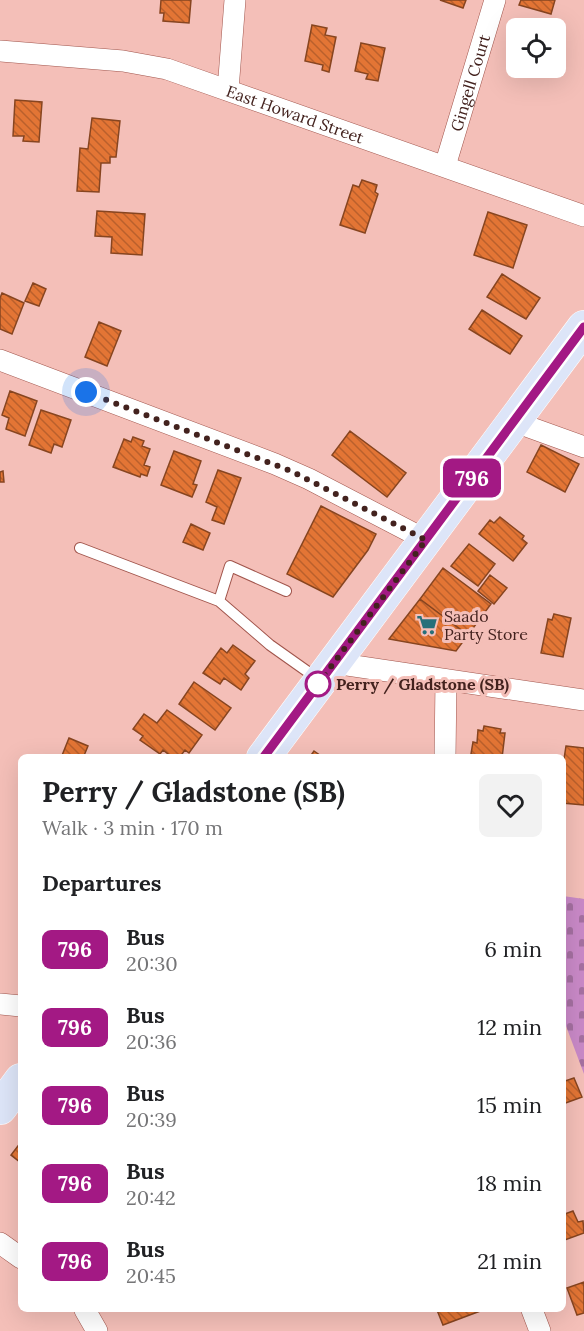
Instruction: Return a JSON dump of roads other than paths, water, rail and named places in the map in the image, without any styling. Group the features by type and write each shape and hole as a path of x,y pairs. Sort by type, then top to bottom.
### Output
{"main road":[{"path":"266,754 584,327"},
{"path":"0,1108 18,1084"}],"street":[{"path":"228,90 235,0"},
{"name":"Gingell Court","path":"445,166 495,0"},
{"name":"East Howard Street","path":"0,51 134,62 167,69 584,216"},
{"path":"0,360 266,460 309,479 426,540"},
{"path":"515,422 584,447"},
{"path":"327,672 446,680 584,700"},
{"path":"445,754 446,680"},
{"path":"0,1004 18,1006"},
{"path":"0,1242 18,1256"},
{"path":"86,1312 97,1331"},
{"path":"533,1312 540,1331"}],"lane":[{"path":"80,548 219,601 270,645 327,672"},
{"path":"219,601 230,566 286,591"}],"place":[{"name":"Saado Party Store","path":"427,625"},
{"name":"Perry / Gladstone (SB)","path":"318,684"}]}
